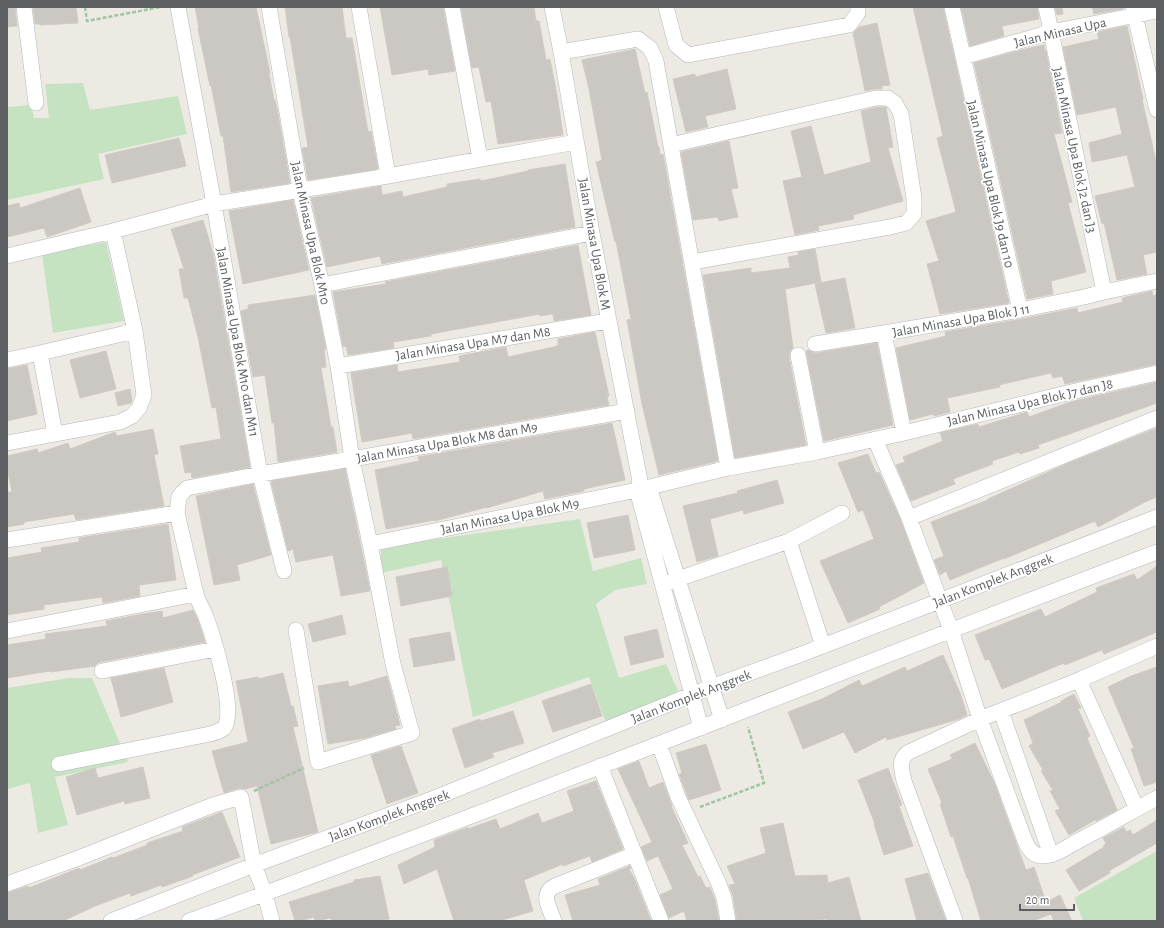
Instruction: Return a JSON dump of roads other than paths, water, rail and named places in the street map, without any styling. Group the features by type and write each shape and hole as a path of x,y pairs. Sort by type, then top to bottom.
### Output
{"street":[{"path":"24,7 36,103"},
{"name":"Jalan Minasa Upa Blok M10 dan M11","path":"178,7 263,473 284,571"},
{"name":"Jalan Minasa Upa Blok M10","path":"268,7 300,190 322,285 338,366 352,459 393,664 412,733 318,762 296,630"},
{"path":"359,7 388,176"},
{"path":"452,7 480,159"},
{"name":"Jalan Minasa Upa Blok M","path":"552,7 608,321 642,486"},
{"path":"666,7 676,45 688,55 849,25 858,13 858,7"},
{"name":"Jalan Minasa Upa Blok J9 dan 10","path":"952,7 1020,310"},
{"name":"Jalan Minasa Upa Blok J2 dan J3","path":"1046,7 1104,292"},
{"path":"1134,11 1157,110"},
{"name":"Jalan Minasa Upa","path":"963,57 1051,32 1134,11 1157,11"},
{"path":"561,52 638,39 650,48 656,61 728,468"},
{"path":"671,145 876,98 888,98 895,103 901,114 914,198 914,214 906,223 883,229 692,262"},
{"path":"7,256 113,231 214,204 388,176 576,142"},
{"path":"7,443 120,422 132,416 138,408 144,395 134,331 113,231"},
{"path":"322,285 592,233"},
{"name":"Jalan Minasa Upa Blok J 11","path":"904,433 884,333 1084,298 1104,292 1157,281"},
{"name":"Jalan Minasa Upa M7 dan M8","path":"338,366 608,321"},
{"path":"7,360 134,331"},
{"path":"816,344 884,333"},
{"path":"40,353 55,434"},
{"path":"798,356 817,452"},
{"name":"Jalan Minasa Upa Blok J7 dan J8","path":"904,433 1157,373"},
{"name":"Jalan Minasa Upa Blok M8 dan M9","path":"177,513 179,497 182,492 188,488 263,473 627,411"},
{"path":"909,518 1157,418"},
{"path":"642,486 728,468 817,452 904,433"},
{"path":"876,439 909,518 940,600 980,719 1029,849 1041,856 1051,854 1096,832 1157,798"},
{"path":"642,486 678,579 722,720"},
{"path":"642,486 662,584 701,728"},
{"name":"Jalan Minasa Upa Blok M9","path":"370,544 642,486"},
{"path":"7,540 177,513 196,594 206,616 224,680 227,702 227,720 224,727 220,731 60,764"},
{"path":"662,584 789,541 842,513"},
{"name":"Jalan Komplek Anggrek","path":"111,921 254,865 432,799 692,694 823,646 1157,517"},
{"path":"789,541 823,646"},
{"path":"189,921 446,826 1036,597 1157,552"},
{"path":"7,631 196,594"},
{"path":"955,920 904,780 901,767 902,758 907,753 980,719 1078,680 1157,646"},
{"path":"102,671 216,649"},
{"path":"1078,680 1137,809"},
{"path":"1001,711 1051,854"},
{"path":"659,744 678,797 719,884 724,898 728,921"},
{"path":"600,766 661,921"},
{"path":"7,884 214,805 240,797 254,865 265,894 272,921"},
{"path":"554,921 546,898 548,891 555,886 635,854"}]}
